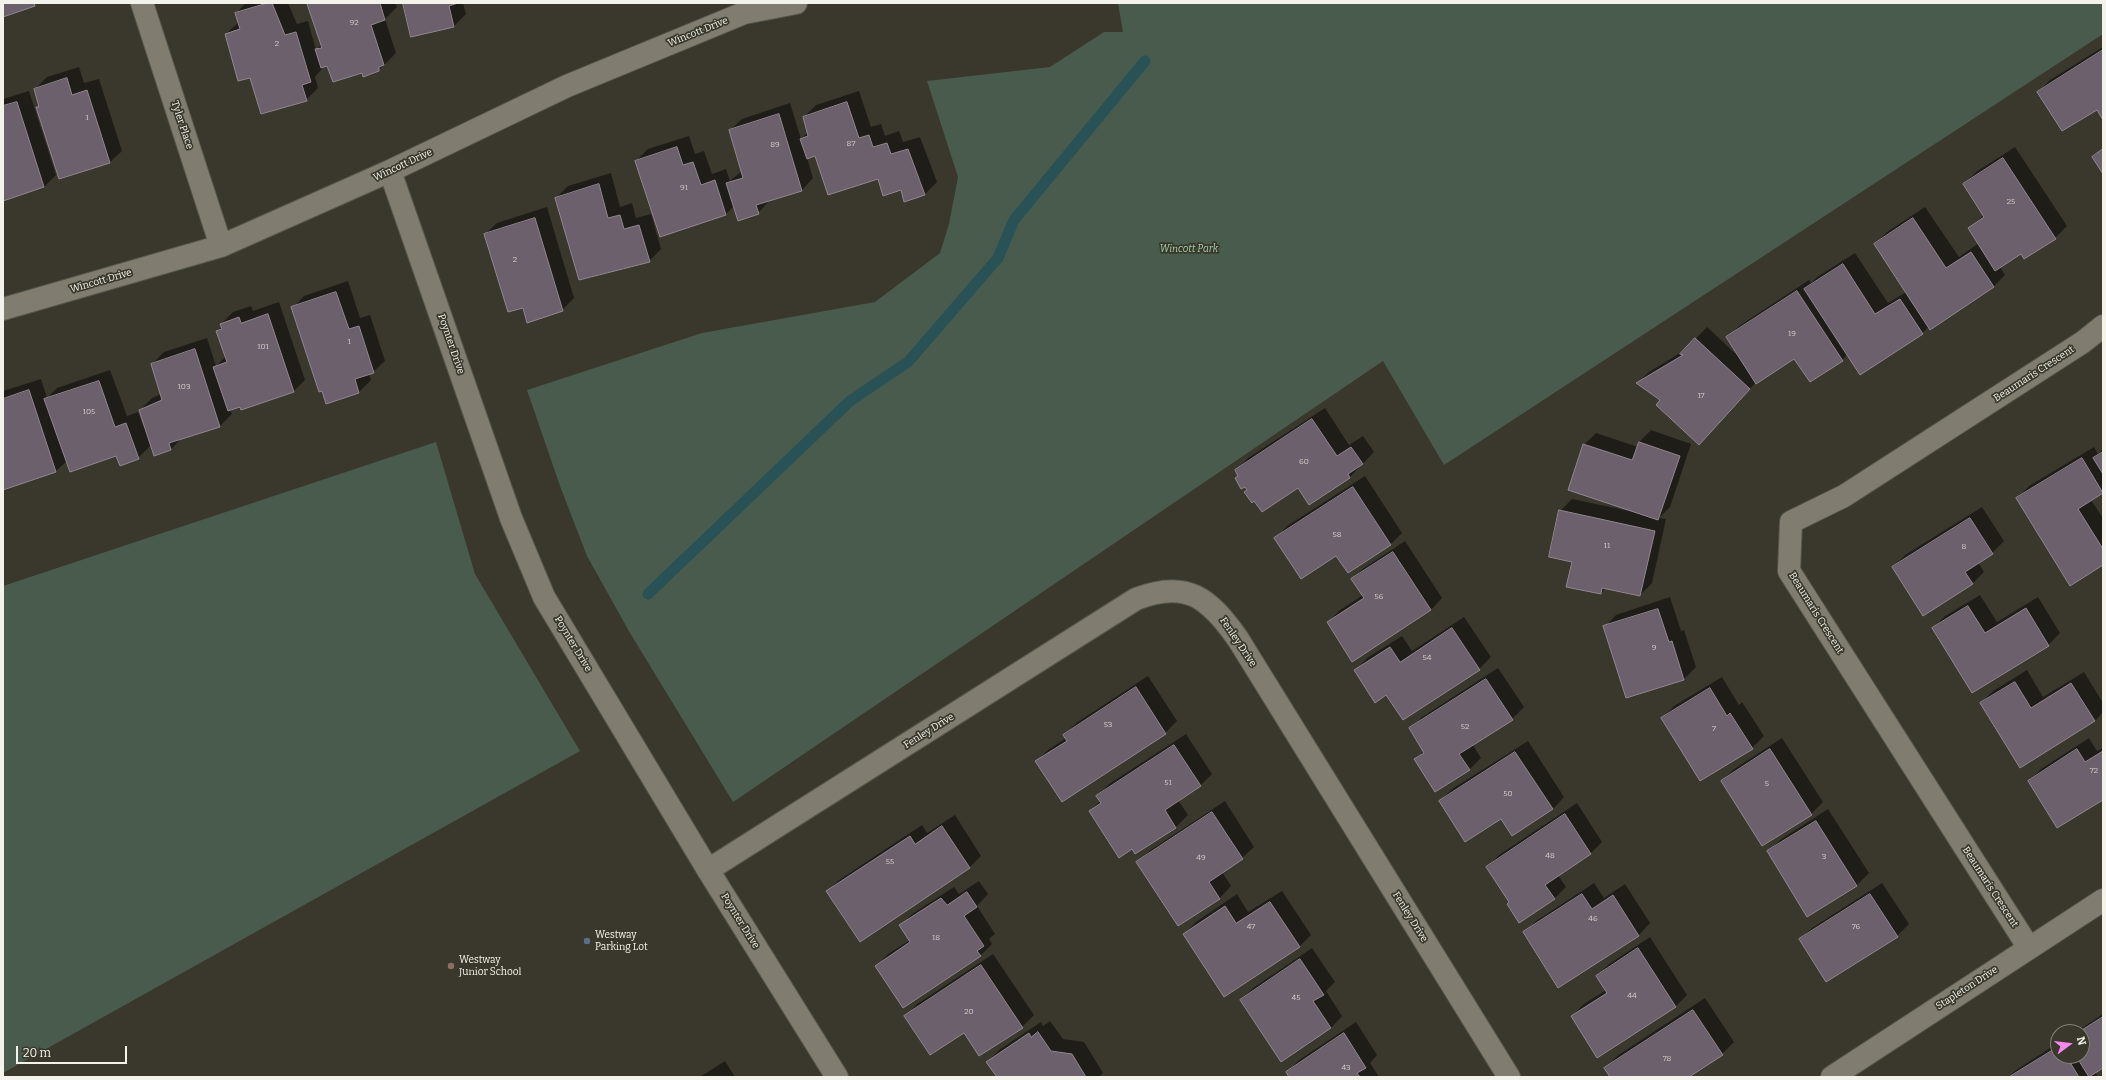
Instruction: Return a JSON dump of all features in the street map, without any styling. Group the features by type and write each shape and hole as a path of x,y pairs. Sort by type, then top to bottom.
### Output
{"street":[{"name":"Tyler Place","path":"142,3 221,246"},
{"name":"Wincott Drive","path":"3,309 221,246 390,171 567,86 743,8 796,3"},
{"name":"Poynter Drive","path":"390,171 511,518 544,597 708,870 837,1077"},
{"name":"Beaumaris Crescent","path":"2029,948 1789,571 1790,522 1844,496 2083,342 2103,326"},
{"name":"Fenley Drive","path":"708,870 1136,599 1154,592 1173,590 1192,594 1213,608 1222,617 1238,639 1509,1077"},
{"name":"Stapleton Drive","path":"1832,1077 2103,900"}],"green space":[{"name":"Wincott Park","path":"1118,3 2103,3 2103,34 1444,465 1383,361 733,802 630,633 587,556 560,486 527,390 702,333 875,302 940,253 949,224 958,177 927,81 1050,67 1104,32 1123,32"},
{"path":"436,442 475,574 580,751 3,1073 3,586"}],"building":[{"path":"3,3 34,3 35,6 3,17"},
{"path":"272,3 285,35 296,32 311,82 302,85 307,101 261,114 250,78 238,81 225,34 240,29 235,13"},
{"path":"380,3 385,20 371,25 384,65 379,67 379,71 363,77 362,73 333,82 327,66 321,68 315,49 322,48 307,4"},
{"path":"403,3 458,3 449,6 454,27 411,37"},
{"path":"2103,50 2103,120 2097,110 2062,131 2037,92"},
{"path":"67,78 72,95 87,90 110,163 59,179 36,107 39,107 34,89"},
{"path":"17,102 44,187 3,201 3,106"},
{"path":"847,102 859,138 869,135 873,147 887,143 891,154 908,149 925,195 904,202 901,190 883,196 878,179 828,195 815,156 807,159 800,139 808,136 803,117"},
{"path":"779,114 802,191 756,205 759,214 738,221 726,183 743,178 729,130"},
{"path":"677,147 683,165 693,162 701,185 715,180 726,215 660,237 635,161"},
{"path":"2103,149 2103,174 2092,157"},
{"path":"2003,158 2056,239 2024,259 2021,254 1995,271 1968,228 1984,217 1963,184"},
{"path":"599,184 608,218 620,215 624,229 639,225 650,262 579,280 555,198"},
{"path":"535,218 563,311 527,323 523,308 508,312 484,234"},
{"path":"1913,218 1946,268 1971,252 1994,287 1930,330 1874,244"},
{"path":"1843,264 1875,314 1900,299 1923,334 1860,375 1804,289"},
{"path":"1797,291 1843,361 1810,382 1794,359 1756,384 1726,337"},
{"path":"336,292 349,329 359,326 374,373 355,379 359,393 326,404 322,391 319,392 291,307"},
{"path":"268,314 294,392 241,410 240,407 228,411 213,367 227,362 216,331 222,329 220,324 239,317 241,323"},
{"path":"1695,338 1750,389 1699,445 1656,405 1660,400 1636,383 1683,355 1680,354"},
{"path":"195,349 220,427 169,443 171,450 154,456 139,410 162,400 151,364"},
{"path":"99,381 115,427 126,423 139,459 120,466 116,456 70,472 44,399"},
{"path":"29,390 56,472 3,490 3,399"},
{"path":"1312,419 1337,456 1351,447 1363,464 1348,474 1350,478 1309,505 1298,488 1262,512 1254,501 1252,503 1244,492 1247,490 1245,487 1241,489 1235,478 1238,476 1235,470"},
{"path":"1639,442 1680,456 1658,520 1568,490 1583,444 1632,460"},
{"path":"2103,452 2103,474 2093,458"},
{"path":"2082,458 2103,493 2078,509 2103,549 2103,565 2070,586 2016,498"},
{"path":"1353,487 1391,545 1348,573 1336,556 1301,579 1274,538"},
{"path":"1559,510 1655,531 1640,596 1602,588 1601,594 1566,587 1572,562 1549,557"},
{"path":"1970,518 1993,554 1965,572 1973,584 1923,616 1892,567"},
{"path":"1393,552 1431,610 1352,662 1327,622 1364,598 1351,579"},
{"path":"1968,606 1985,633 2026,608 2049,646 1972,693 1932,628"},
{"path":"1658,609 1669,642 1672,641 1684,680 1626,698 1603,626"},
{"path":"1452,628 1480,670 1403,720 1386,695 1375,703 1354,670 1390,647 1400,662"},
{"path":"1486,679 1513,720 1459,754 1470,770 1435,792 1414,759 1424,753 1409,728"},
{"path":"2015,682 2031,708 2071,683 2095,721 2020,768 1980,703"},
{"path":"1136,687 1166,734 1062,802 1035,761 1067,741 1063,735"},
{"path":"1710,688 1727,716 1730,713 1753,749 1700,781 1661,718"},
{"path":"1174,745 1201,786 1165,810 1176,828 1135,854 1132,849 1119,858 1089,811 1101,803 1096,796"},
{"path":"1770,749 1812,815 1762,846 1721,781"},
{"path":"2077,749 2085,762 2103,751 2103,800 2057,828 2028,781"},
{"path":"1515,752 1553,809 1512,836 1501,819 1465,842 1439,801"},
{"path":"1212,812 1243,859 1209,882 1220,899 1178,926 1136,862"},
{"path":"1565,814 1591,854 1545,885 1555,899 1519,923 1507,904 1509,902 1486,867"},
{"path":"1816,821 1857,886 1807,917 1767,851"},
{"path":"942,826 970,868 860,942 826,891 910,836 915,844"},
{"path":"967,892 977,907 964,916 984,946 977,951 981,956 903,1008 875,966 910,942 899,925 941,898 947,905"},
{"path":"1582,894 1592,909 1613,895 1639,936 1558,988 1523,932"},
{"path":"1870,894 1898,937 1826,982 1799,939"},
{"path":"1270,902 1300,947 1224,997 1183,934 1225,906 1236,923"},
{"path":"1638,948 1676,1007 1597,1058 1571,1016 1607,993 1596,976"},
{"path":"1300,959 1324,995 1313,1001 1331,1028 1281,1062 1240,1000"},
{"path":"981,965 1023,1028 979,1056 964,1033 930,1055 904,1016"},
{"path":"1693,1010 1723,1055 1689,1077 1610,1077 1604,1068"},
{"path":"2103,1017 2103,1068 2089,1077 2081,1064 2090,1064 2090,1025"},
{"path":"1038,1032 1051,1051 1072,1054 1086,1077 997,1077 986,1062 1029,1033 1031,1037"},
{"path":"1344,1033 1366,1068 1357,1073 1360,1077 1289,1077 1286,1072"},
{"path":"2050,1052 2050,1064 2071,1064 2079,1077 2009,1077"}],"waterway":[{"path":"648,594 850,401 908,362 998,258 1014,220 1145,61"}],"place":[{"name":"Westway Parking Lot","path":"587,941"},
{"name":"Westway Junior School","path":"451,966"}]}
